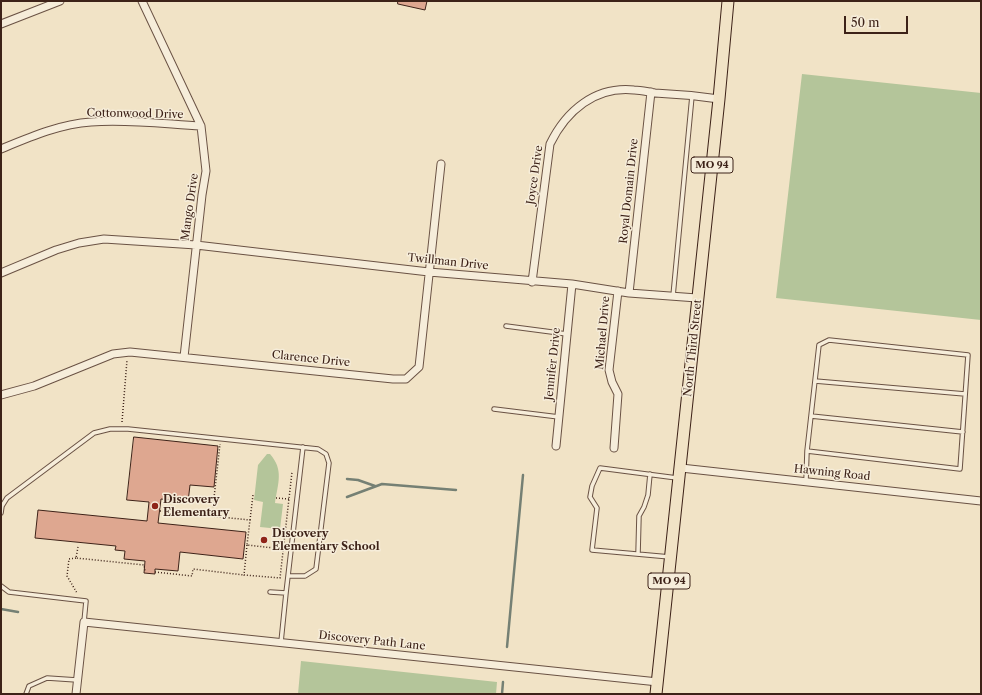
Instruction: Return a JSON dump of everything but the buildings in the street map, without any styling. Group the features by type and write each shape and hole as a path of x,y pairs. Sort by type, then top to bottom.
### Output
{"main road":[{"name":"North Third Street","path":"656,694 681,473 728,1"}],"street":[{"path":"1,24 60,1"},
{"name":"Mango Drive","path":"142,1 201,126 206,171 196,245 184,357"},
{"name":"Joyce Drive","path":"532,282 550,144 556,132 572,111 580,104 600,94 633,90 719,99"},
{"name":"Royal Domain Drive","path":"629,293 651,92"},
{"name":"Cottonwood Drive","path":"1,149 33,136 62,127 91,122 201,126"},
{"name":"Clarence Drive","path":"1,395 34,386 114,354 127,352 393,379 406,379 419,367 441,164"},
{"name":"Twillman Drive","path":"1,273 56,250 79,243 104,239 196,245 430,272 532,282 572,284 629,293 698,298"},
{"name":"Jennifer Drive","path":"556,446 572,284"},
{"name":"Michael Drive","path":"614,448 618,394 612,382 609,370 618,291"},
{"name":"Hawning Road","path":"681,473 806,481 981,501"},
{"path":"76,694 84,622"},
{"name":"Discovery Path Lane","path":"84,622 658,682"}],"lane":[{"path":"673,296 692,96"},
{"path":"506,326 567,334"},
{"path":"806,481 807,451 818,345 830,340 968,355 960,469 807,451"},
{"path":"815,381 965,394"},
{"path":"494,409 559,417"},
{"path":"811,416 963,432"},
{"path":"1,513 2,506 7,498 94,433 110,429 128,429 318,449 326,454 329,463 316,569 305,576 288,576"},
{"path":"281,642 303,447"},
{"path":"671,557 592,550 597,508 590,497 600,468 650,474 681,473"},
{"path":"638,554 639,516 648,496 650,474"},
{"path":"1,586 8,592 86,601 84,622"},
{"path":"270,592 286,593"},
{"path":"26,694 29,686 47,678 78,680"}],"path":[{"path":"122,424 127,352"},
{"path":"212,516 220,443"},
{"path":"155,572 192,576 193,569 280,578 292,472"},
{"path":"244,575 254,495"},
{"path":"276,498 289,499"},
{"path":"160,511 250,520"},
{"path":"247,545 283,549"},
{"path":"76,558 78,547"},
{"path":"77,593 67,576 69,559 76,558 144,565 144,571"}],"green space":[{"path":"802,74 981,93 981,320 776,298"},
{"path":"267,454 270,454 279,471 275,503 283,504 280,529 260,527 263,502 254,500 258,465"},
{"path":"301,661 497,682 496,694 298,694"}],"waterway":[{"path":"507,647 523,475"},
{"path":"347,479 358,480 375,486"},
{"path":"347,497 382,484 456,490"},
{"path":"1,609 18,612"},
{"path":"502,694 503,682"}],"place":[{"name":"Discovery Elementary","path":"155,506"},
{"name":"Discovery Elementary School","path":"264,540"}]}
